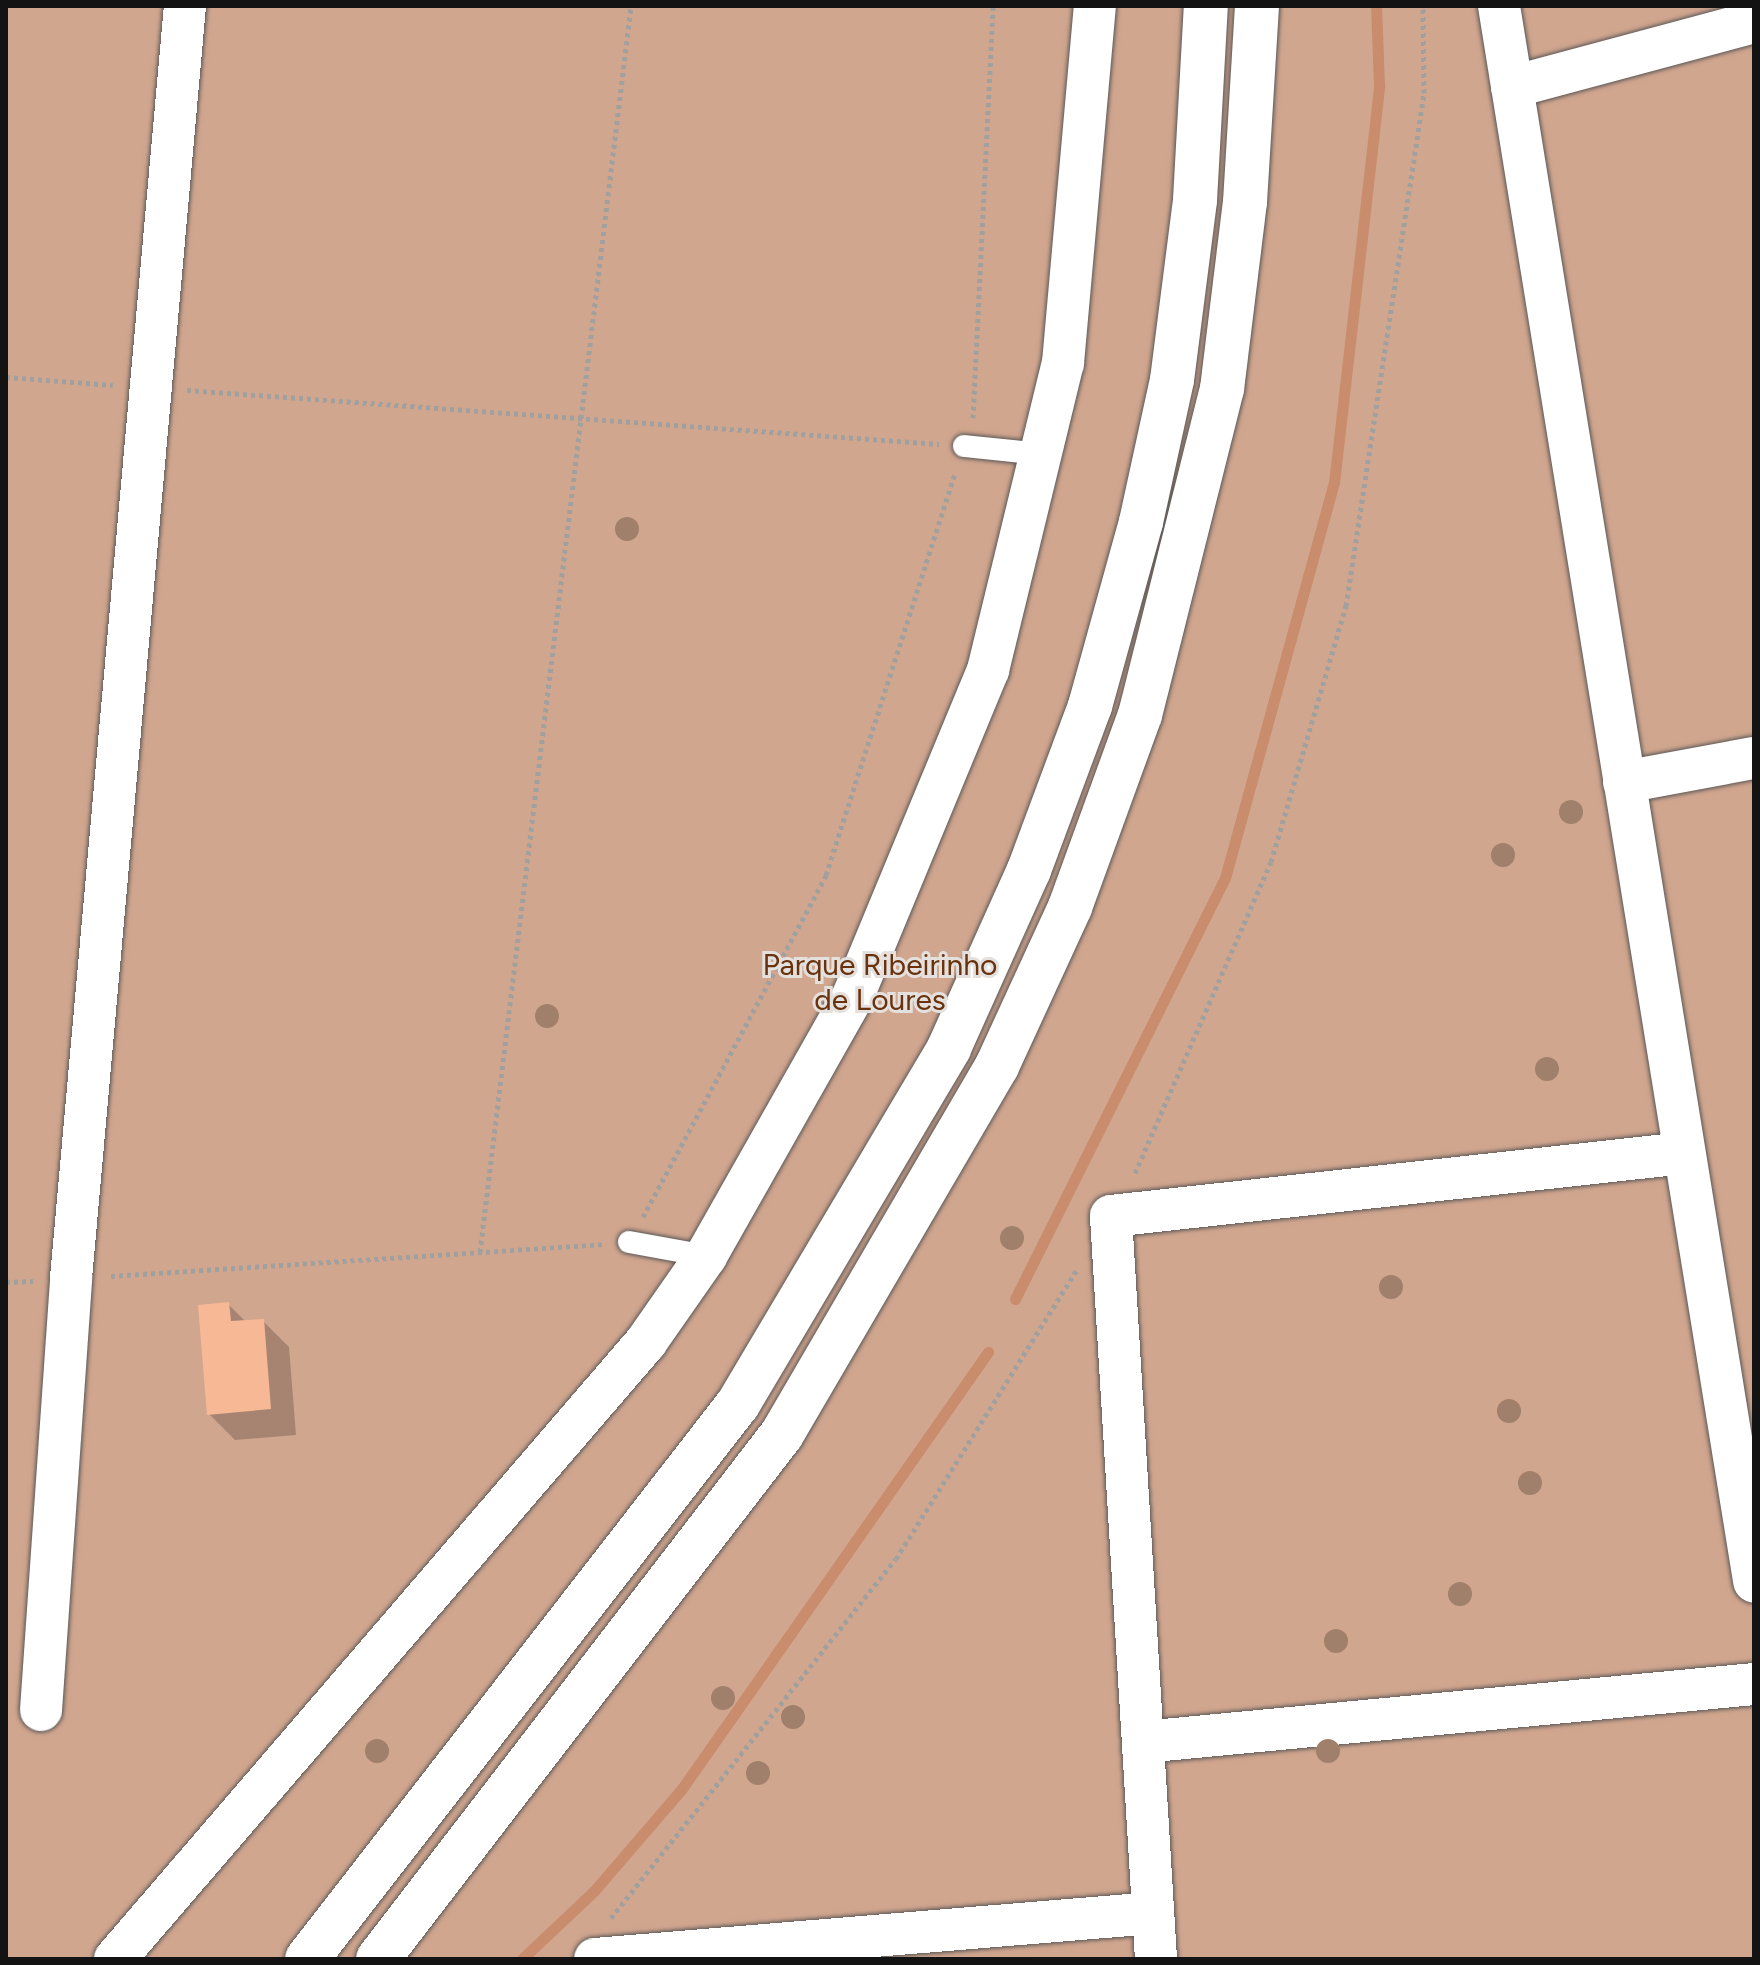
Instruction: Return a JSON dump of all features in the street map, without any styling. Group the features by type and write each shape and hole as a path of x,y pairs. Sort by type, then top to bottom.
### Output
{"highway":[{"path":"307,1959 738,1404 949,1048 1029,870 1090,706 1141,522 1172,380 1191,230 1206,6"},
{"path":"378,1959 782,1434 997,1066 1070,907 1140,715 1222,389 1245,202 1257,6"}],"street":[{"path":"41,1710 71,1278 185,6"},
{"path":"115,1959 646,1342 706,1256 865,968 988,670 1063,363 1095,6"},
{"path":"1499,6 1684,1153 1741,1414 1754,1581"},
{"path":"1512,87 1754,22"},
{"path":"1624,782 1754,758"},
{"path":"1156,1959 1111,1216 1684,1153"},
{"path":"1143,1742 1754,1684"},
{"path":"601,1941 1153,1913"}],"lane":[{"path":"964,446 1041,454"},
{"path":"629,1242 706,1256"}],"path":[{"path":"480,1252 631,6"},
{"path":"6,1282 629,1242 826,875 978,402 993,6"},
{"path":"601,1941 896,1559 1111,1216 1155,1136 1271,862 1346,606 1424,93 1423,6"},
{"path":"6,377 964,446"}],"green space":[{"name":"Parque Ribeirinho de Loures","path":"6,6 1754,6 1754,1959 6,1959"}],"building":[{"path":"229,1302 231,1321 264,1319 271,1409 207,1415 198,1305"}],"waterway":[{"path":"1015,1299 1225,878 1334,483 1379,86 1376,6"},
{"path":"522,1959 594,1891 681,1790 988,1352"}]}
